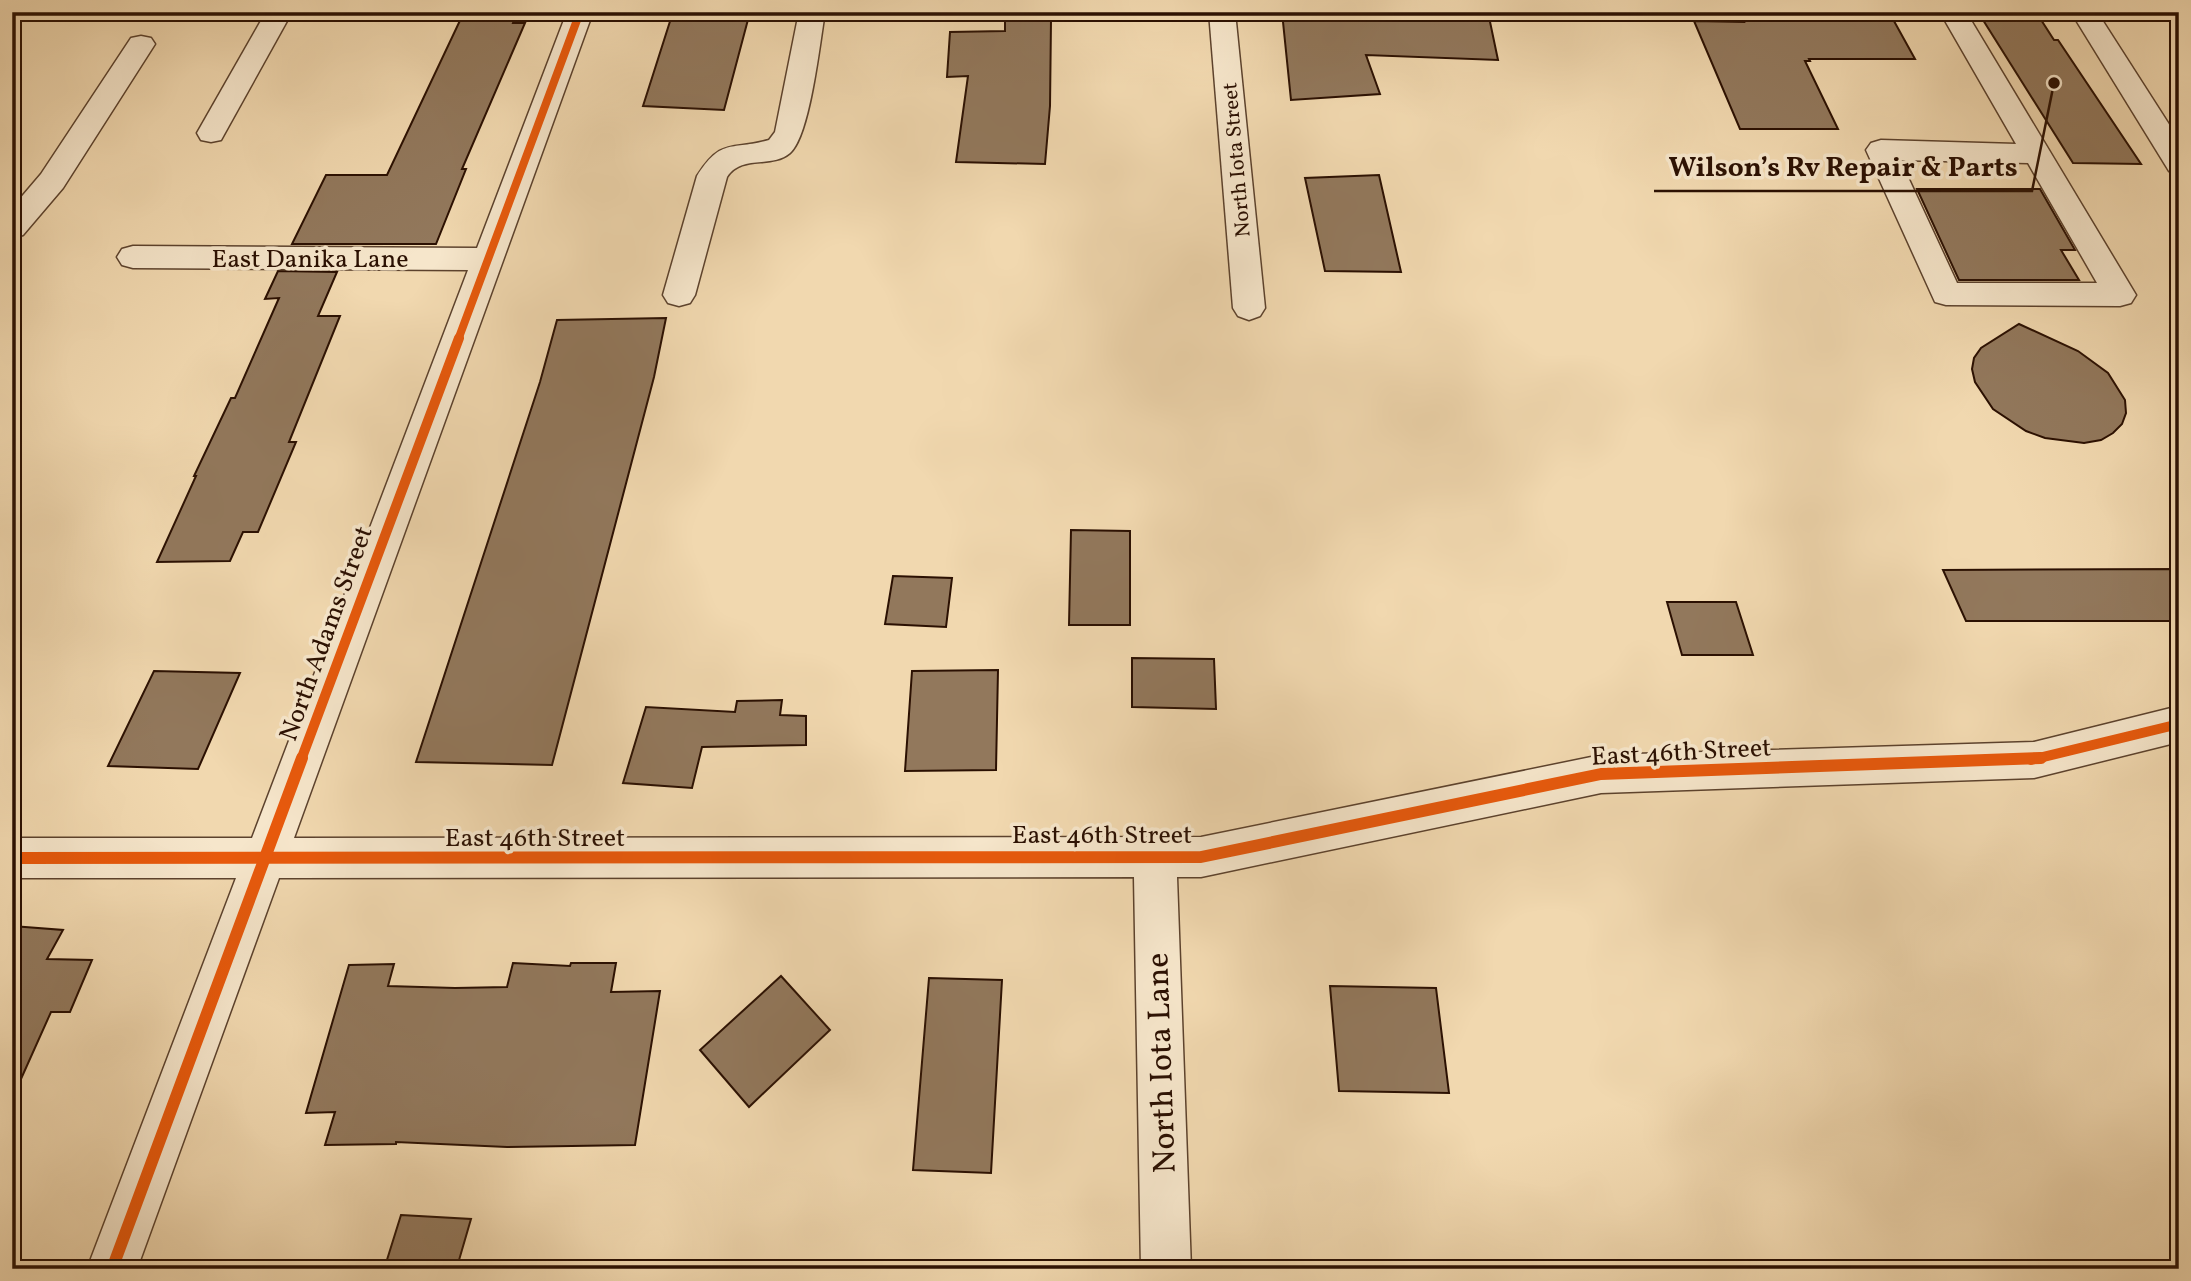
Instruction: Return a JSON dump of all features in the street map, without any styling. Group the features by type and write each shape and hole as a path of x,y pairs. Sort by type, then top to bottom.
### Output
{"street":[{"path":"211,133 279,12"},
{"name":"North Adams Street","path":"112,1269 580,12"},
{"path":"679,295 712,176 722,161 739,153 758,153 779,147 789,132 812,12"},
{"name":"North Iota Street","path":"1222,12 1249,308"},
{"path":"1953,12 2037,154 2120,295 1946,294 1881,150 2037,154"},
{"path":"2084,12 2179,164"},
{"path":"12,228 52,181 141,44"},
{"name":"East Danika Lane","path":"132,257 488,259"},
{"name":"East 46th Street","path":"12,858 264,860 1201,857 1601,774 2034,760 2179,724"},
{"name":"North Iota Lane","path":"1155,857 1166,1269"}],"building":[{"path":"464,12 517,12 513,23 525,23 462,169 466,169 436,244 292,244 326,175 387,175"},
{"path":"673,12 750,12 724,110 643,106"},
{"path":"1282,12 1489,17 1498,60 1366,55 1380,94 1291,100"},
{"path":"1739,12 1889,12 1915,59 1809,59 1810,61 1805,61 1838,129 1740,129 1694,21 1744,22"},
{"path":"1978,12 2036,12 2054,40 2058,40 2141,164 2073,163"},
{"path":"1005,20 1051,20 1050,106 1045,164 956,162 968,76 947,77 950,32 1005,31"},
{"path":"1379,175 1401,272 1325,271 1305,178"},
{"path":"1917,189 2040,189 2075,250 2061,250 2079,280 1959,280"},
{"path":"278,271 337,272 318,316 340,316 289,442 296,442 258,532 243,532 230,561 157,562 194,476 231,398 235,398 279,298 265,299"},
{"path":"666,318 654,377 552,765 416,762 540,382 557,320"},
{"path":"2019,324 2078,351 2108,373 2125,400 2126,413 2122,424 2113,433 2101,440 2084,443 2045,438 2026,431 1993,409 1975,382 1972,369 1974,358 1981,348"},
{"path":"1071,530 1130,531 1130,625 1069,625"},
{"path":"2179,569 2179,621 1966,621 1943,570"},
{"path":"893,576 952,578 946,627 885,624"},
{"path":"1667,602 1736,602 1753,655 1682,655"},
{"path":"1132,658 1214,659 1216,709 1132,707"},
{"path":"998,670 996,770 905,771 912,671"},
{"path":"154,671 240,673 198,769 108,766"},
{"path":"782,700 780,715 806,716 806,745 702,747 692,788 623,783 646,707 735,712 737,701"},
{"path":"12,926 63,930 47,959 92,960 70,1012 51,1012 12,1099"},
{"path":"513,963 570,966 571,963 616,963 611,992 660,991 635,1145 507,1147 396,1142 325,1145 335,1112 306,1113 349,965 394,964 388,986 455,988 507,987"},
{"path":"781,976 830,1030 749,1107 700,1050"},
{"path":"929,978 1002,980 991,1173 913,1170"},
{"path":"1330,986 1436,988 1449,1093 1339,1091"},
{"path":"401,1215 471,1219 457,1267 386,1263"}],"cycle path":[{"path":"112,1269 580,12"},
{"path":"12,858 1201,857 1601,774 2034,760 2179,724"}],"place":[{"name":"Wilson’s Rv Repair & Parts","path":"2054,83"}]}
